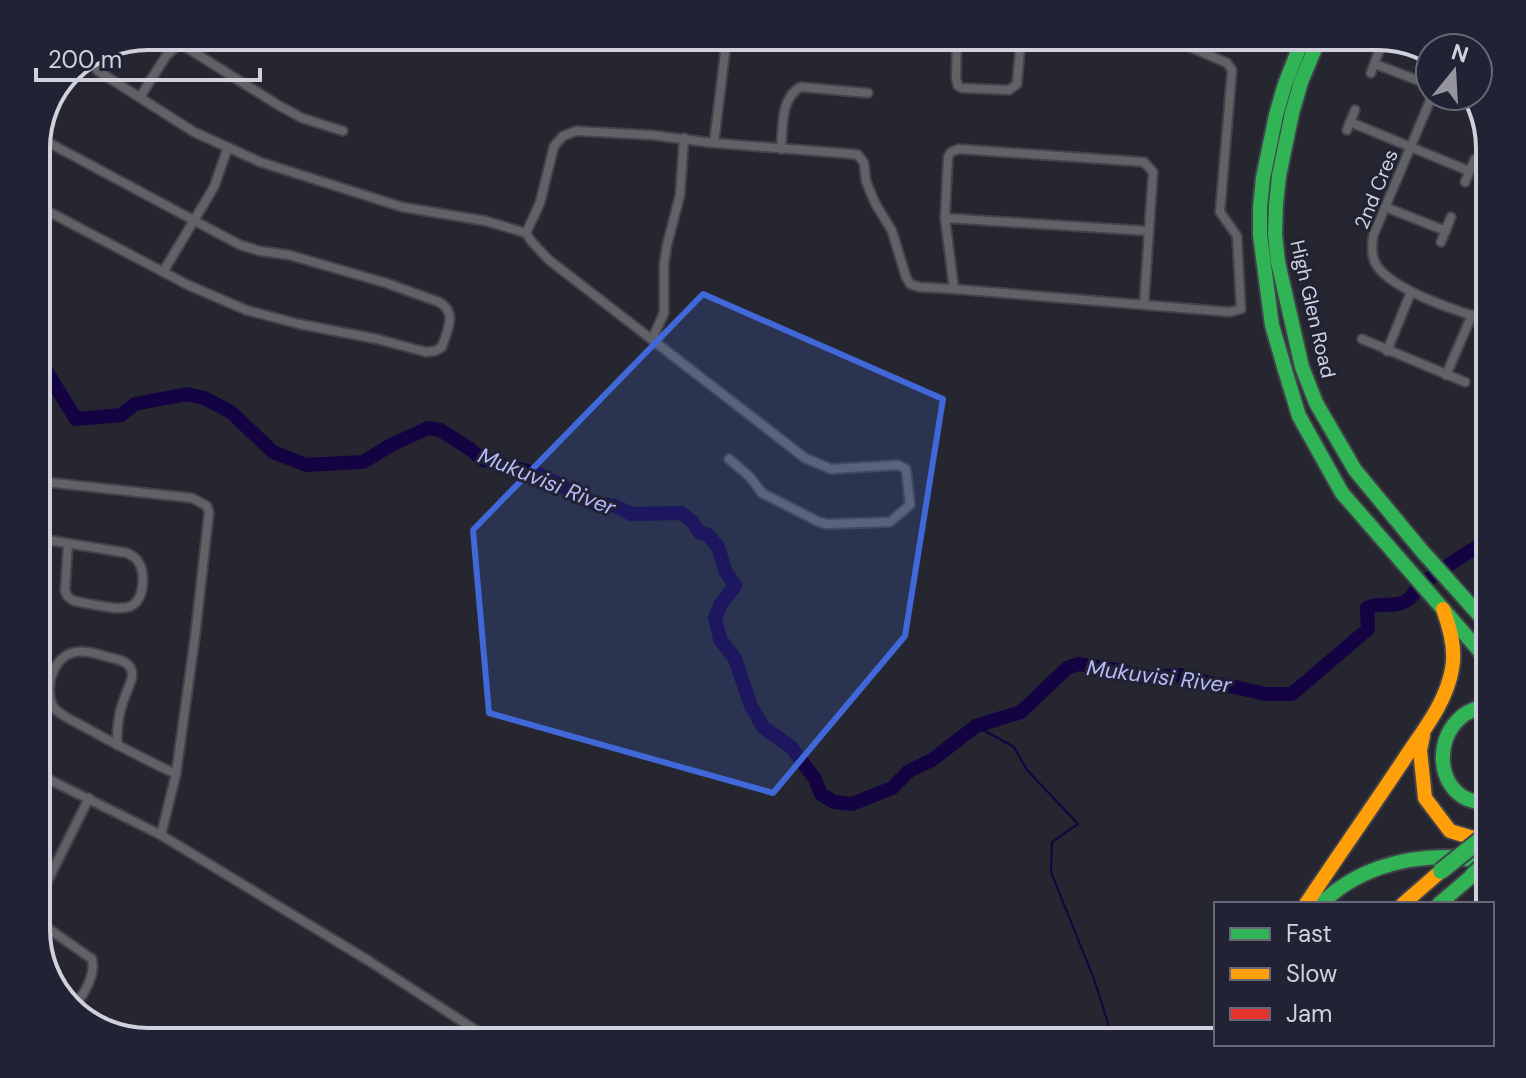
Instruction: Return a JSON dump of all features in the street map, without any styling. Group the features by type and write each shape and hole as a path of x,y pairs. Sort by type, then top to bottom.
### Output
{"main road":[{"name":"High Glen Road","path":"1298,50 1276,115 1262,193 1260,235 1272,325 1299,416 1342,493 1476,647"},
{"name":"High Glen Road","path":"1314,50 1301,82 1283,153 1276,219 1278,262 1302,367 1316,403 1355,470 1476,612"},
{"path":"1307,902 1446,691 1453,649 1451,629 1443,609"},
{"path":"1476,708 1454,723 1442,744 1442,768 1451,789 1466,800 1476,803"},
{"path":"1425,727 1420,750 1425,798 1450,831 1476,837"},
{"path":"1405,902 1476,846"},
{"path":"1323,902 1364,872 1407,860 1448,857 1476,860"},
{"path":"1441,902 1476,873"}],"street":[{"path":"140,97 173,50"},
{"path":"190,50 302,118 343,131"},
{"path":"714,143 725,50"},
{"path":"957,50 958,86 1009,90 1017,84 1020,50"},
{"path":"526,233 540,203 554,146 563,136 576,131 852,154 862,158 866,181 892,231 910,284 1230,312 1241,309 1237,236 1220,212 1232,70 1227,63 1197,50"},
{"path":"1379,50 1373,68 1414,80"},
{"path":"93,66 194,132 260,162 402,207 486,221 526,233 549,260 805,458 831,469 898,465 906,469 910,505 890,522 819,522 762,493 750,477 729,459"},
{"path":"781,149 787,99 793,91 801,87 868,93"},
{"path":"1355,110 1348,126 1469,171"},
{"name":"2nd Cres","path":"1425,112 1373,236 1371,248 1376,265 1411,292 1476,316"},
{"path":"652,339 664,313 664,264 680,195 684,138"},
{"path":"50,143 240,245 289,255 439,302 450,311 442,347 426,352 246,310 188,285 50,212"},
{"path":"163,272 214,187 228,147"},
{"path":"954,289 945,218 948,157 951,152 959,149 1144,162 1153,172 1144,304"},
{"path":"1465,182 1475,159"},
{"path":"1385,207 1446,231"},
{"path":"1441,242 1451,217"},
{"path":"945,218 1149,231"},
{"path":"1387,351 1411,292"},
{"path":"1446,375 1472,315"},
{"path":"1362,339 1465,382"},
{"path":"50,483 192,498 207,506 209,512 176,774 161,835"},
{"path":"50,541 134,556 139,561 142,585 136,602 126,608 116,608 74,601 68,597 65,591 68,544"},
{"path":"50,691 53,671 60,660 71,653 97,654 129,666 132,679 119,711 117,745"},
{"path":"50,700 62,715 176,774"},
{"path":"50,780 161,835 369,961 472,1028"},
{"path":"50,876 89,798"},
{"path":"50,930 92,959 94,971 79,1000"}],"highlighted area":[{"path":"703,294 943,399 905,636 773,793 489,713 473,530"}],"waterway":[{"name":"Mukuvisi River","path":"50,377 76,419 121,415 135,404 187,394 204,398 231,412 273,452 306,465 363,462 428,428 440,430 483,460 539,474 593,503 615,506 631,514 681,513 718,547 725,570 735,586 715,618 720,639 735,659 751,706 763,727 791,747 815,779 821,794 834,802 852,804 892,788 909,771 932,760 976,726 1021,712 1067,668 1078,664 1144,677 1182,675 1265,694 1292,694 1368,629 1367,608 1404,602 1429,579 1476,548"},
{"path":"976,726 1014,747 1027,770 1078,824 1052,842 1051,872 1094,979 1110,1028"}],"traffic: fast":[{"path":"1298,50 1276,115 1260,207 1260,235 1272,325 1285,370 1299,416 1342,493 1476,647"},
{"path":"1314,50 1292,113 1276,204 1278,262 1302,367 1316,403 1355,470 1476,611"},
{"path":"1476,708 1450,730 1443,751 1449,783 1456,791 1476,801"},
{"path":"1441,871 1476,843"},
{"path":"1323,902 1348,883 1395,863 1446,857 1476,860"},
{"path":"1473,875 1476,872"},
{"path":"1441,902 1473,875"}],"traffic: slow":[{"path":"1307,902 1439,706 1449,682 1453,654 1443,609"},
{"path":"1423,736 1420,750 1425,798 1450,831 1476,839"},
{"path":"1405,902 1441,871"}]}
